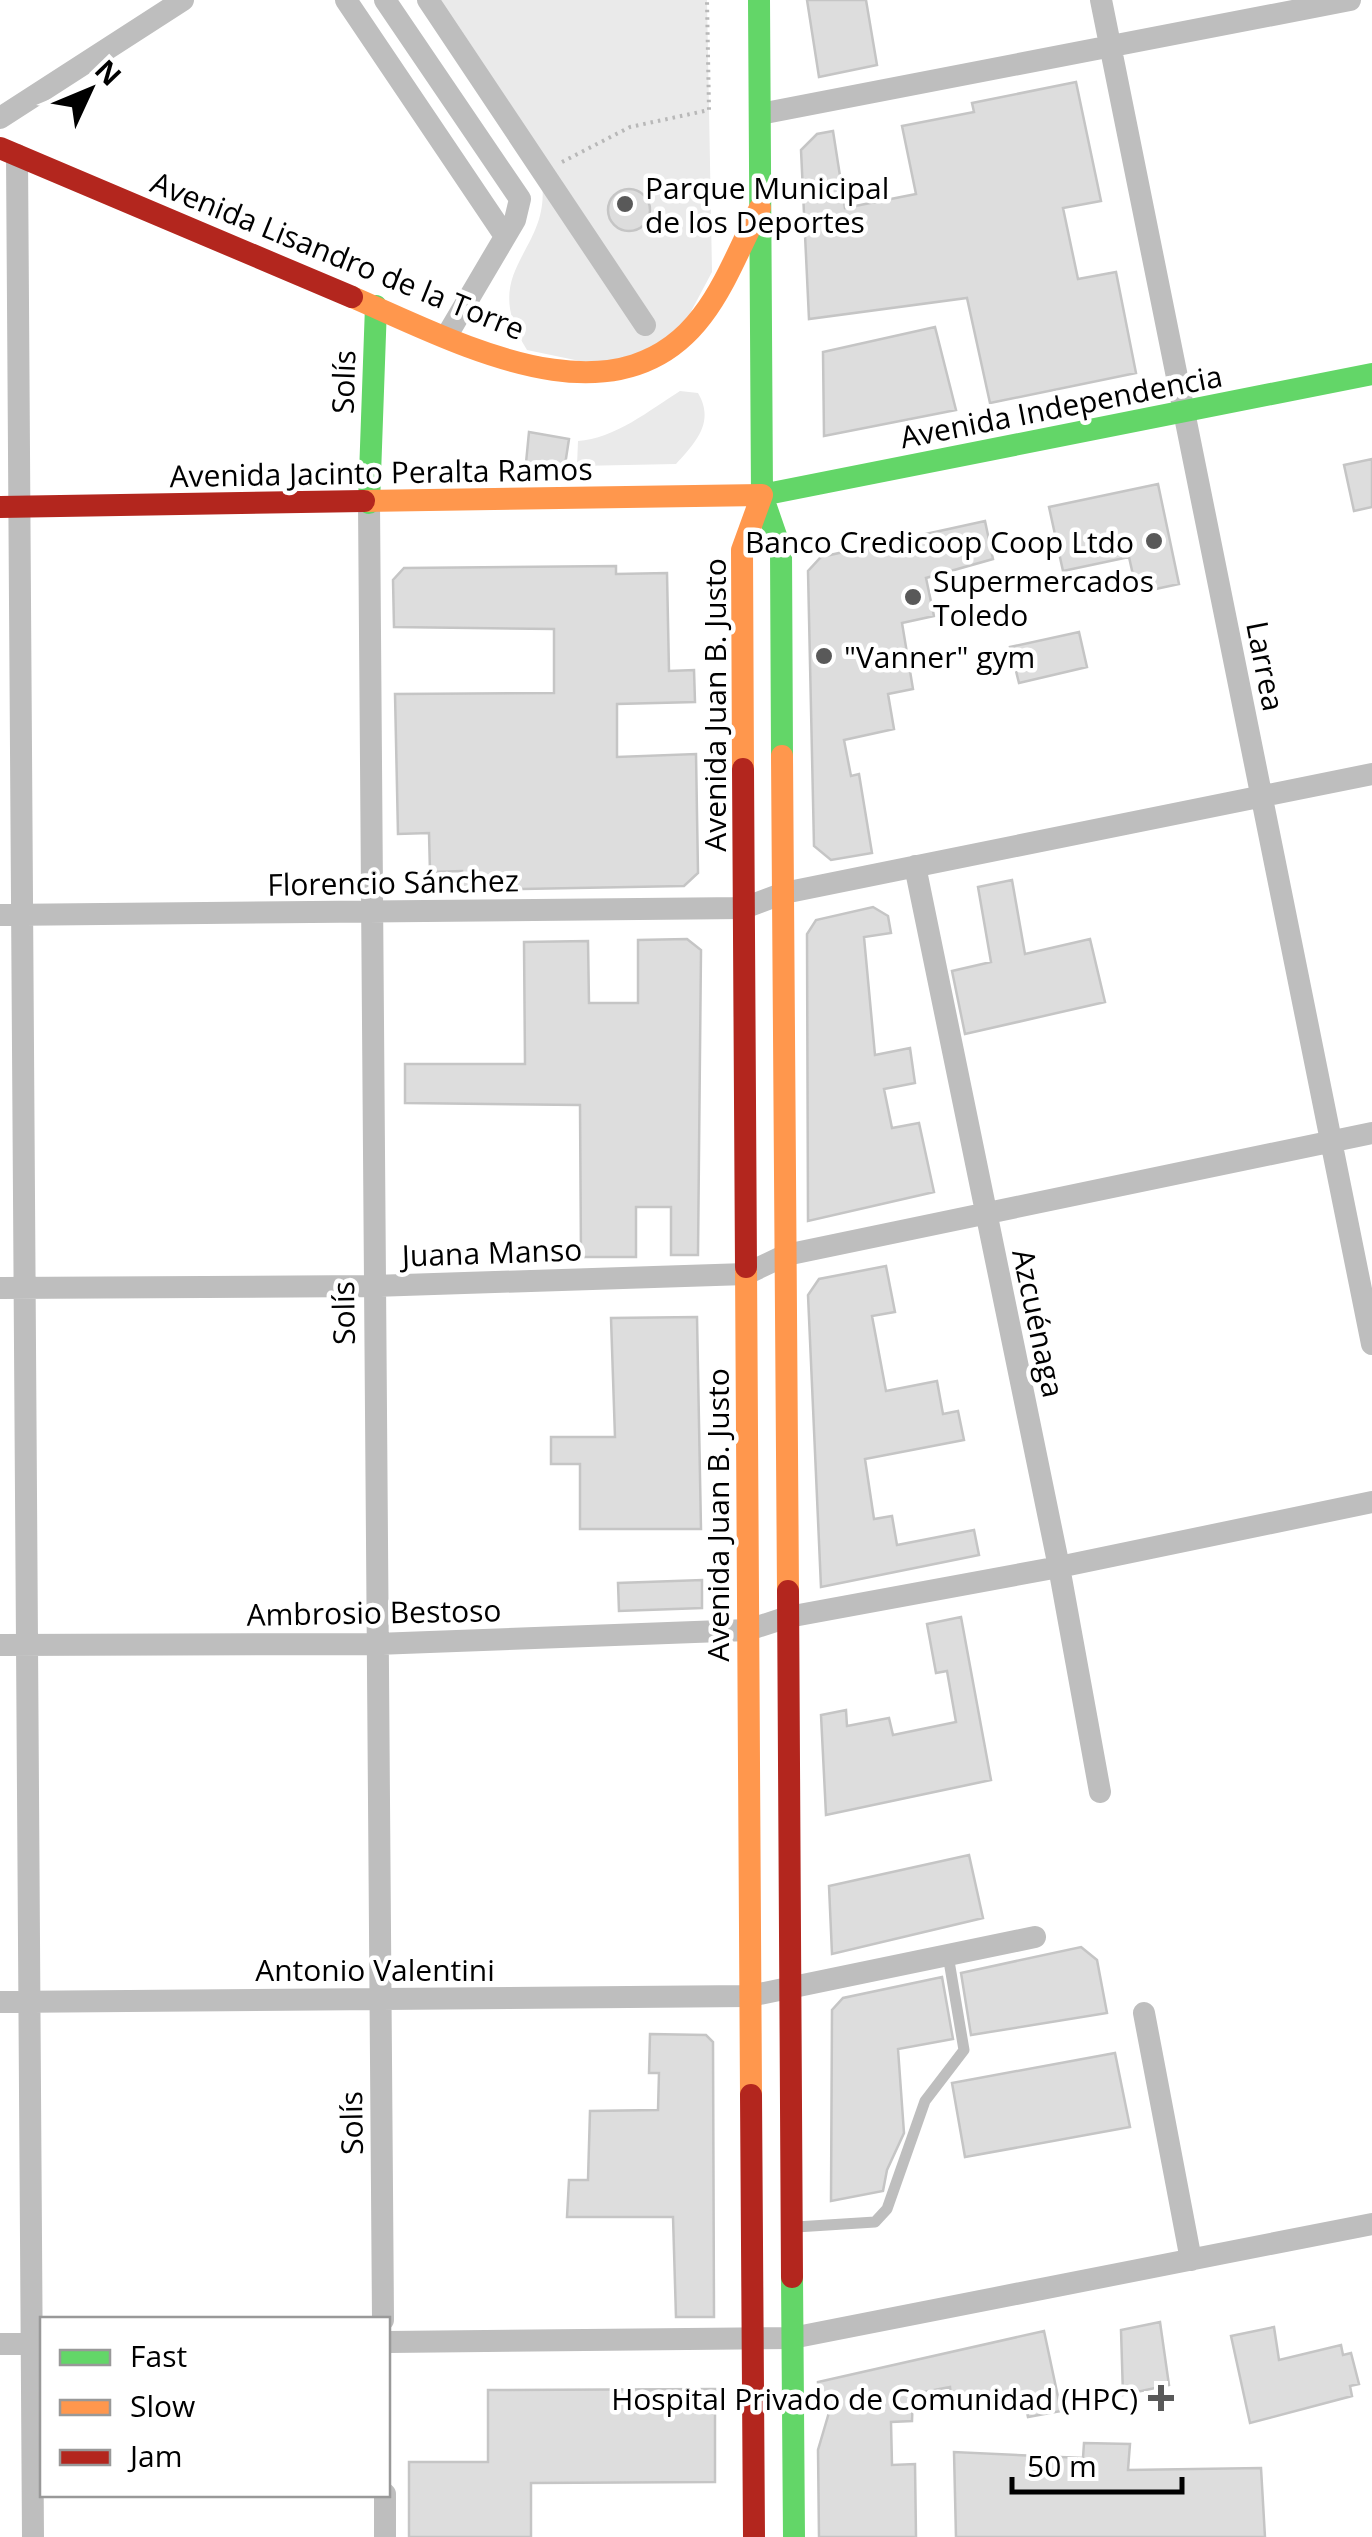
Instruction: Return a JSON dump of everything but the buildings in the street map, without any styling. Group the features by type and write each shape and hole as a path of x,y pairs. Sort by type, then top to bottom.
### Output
{"main road":[{"name":"Avenida Juan B. Justo","path":"759,0 762,496 782,550 794,2537"},
{"name":"Avenida Lisandro de la Torre","path":"8,152 446,337 542,369 578,374 611,372 664,351 702,316 760,208"},
{"name":"Solís","path":"368,503 376,306"},
{"name":"Avenida Independencia","path":"762,496 1372,374"},
{"name":"Avenida Juan B. Justo","path":"754,2537 742,550 762,496"},
{"name":"Avenida Jacinto Peralta Ramos","path":"9,507 762,496"}],"street":[{"path":"0,118 183,0"},
{"path":"346,0 505,236"},
{"path":"385,0 520,199 505,236 446,337"},
{"path":"428,0 645,324"},
{"name":"Larrea","path":"1101,0 1372,1344"},
{"path":"760,114 1350,0"},
{"path":"8,152 12,1288 26,1645 37,2344 33,2537"},
{"name":"Solís","path":"368,503 383,2317"},
{"name":"Florencio Sánchez","path":"11,915 744,908 784,893 1372,774"},
{"name":"Azcuénaga","path":"915,866 1059,1567 1100,1792"},
{"path":"746,1274 786,1255 1372,1132"},
{"name":"Juana Manso","path":"12,1288 373,1286 746,1274"},
{"name":"Ambrosio Bestoso","path":"0,1645 376,1644 748,1630 788,1616 1059,1567 1372,1502"},
{"name":"Antonio Valentini","path":"0,2002 750,1996 1034,1937"},
{"path":"1144,2013 1191,2260"},
{"path":"390,2342 792,2338 1372,2224"},
{"path":"0,2344 37,2344"},
{"path":"385,2497 385,2537"}],"lane":[{"path":"792,2227 874,2222 887,2208 925,2102 964,2050 948,1954"}],"path":[{"path":"542,175 592,144 630,127 709,110 707,0"}],"shaded area":[{"name":"Parque Municipal de los Deportes","path":"428,0 707,0 712,272 687,319 650,352 599,365 527,350 513,322 509,298 512,279 537,224 542,203 540,172"},
{"path":"680,391 698,393 705,413 696,440 676,464 577,466 578,441 618,429"}],"traffic: fast":[{"path":"759,0 762,495 781,550 782,756"},
{"path":"369,503 376,306"},
{"path":"762,495 1372,374"},
{"path":"792,2277 794,2537"}],"traffic: slow":[{"path":"352,297 485,353 533,366 580,372 625,368 666,350 702,316 760,208"},
{"path":"364,501 762,495"},
{"path":"743,769 742,550 762,495"},
{"path":"782,756 788,1591"},
{"path":"746,1267 751,2095"}],"traffic: jam":[{"path":"0,148 352,297"},
{"path":"0,507 364,501"},
{"path":"743,769 746,1267"},
{"path":"788,1591 792,2277"},
{"path":"751,2095 754,2537"}],"place":[{"name":"Parque Municipal de los Deportes","path":"625,204"},
{"name":"Banco Credicoop Coop Ltdo","path":"1154,541"},
{"name":"Supermercados Toledo","path":"913,597"},
{"name":"\"Vanner\" gym","path":"824,656"},
{"name":"Hospital Privado de Comunidad (HPC)","path":"1161,2398"}]}
